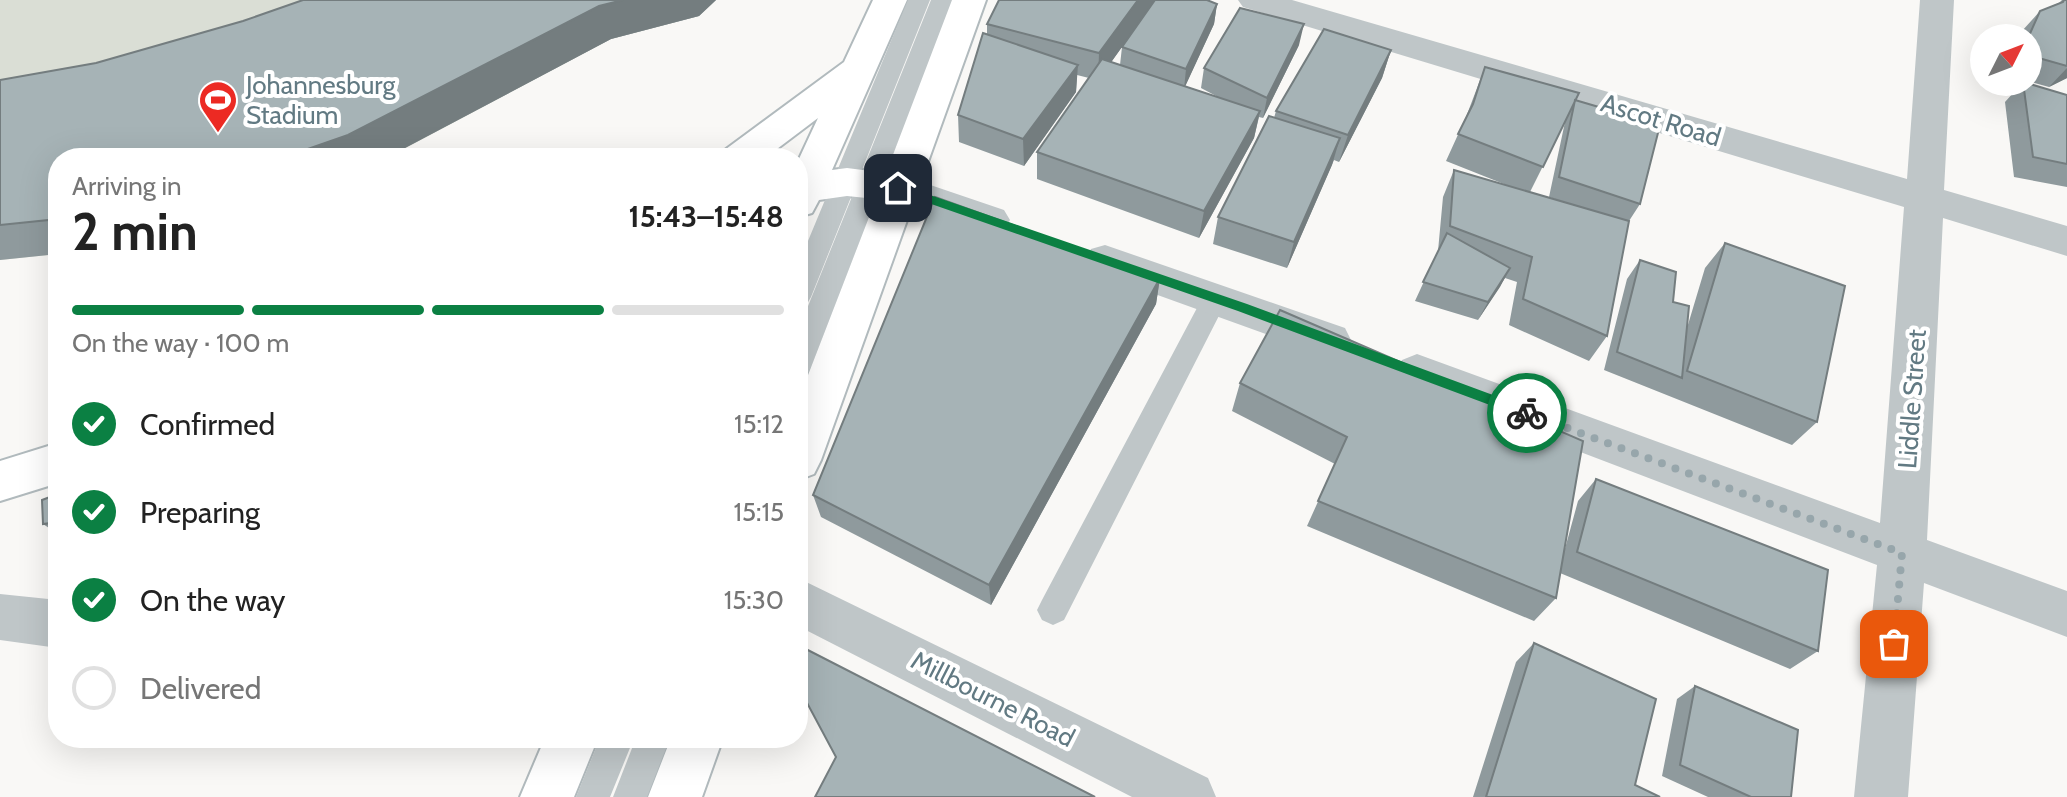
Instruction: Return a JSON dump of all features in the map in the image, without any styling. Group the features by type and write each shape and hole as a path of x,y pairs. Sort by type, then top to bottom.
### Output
{"main road":[{"path":"808,176 890,0"},
{"path":"808,423 872,185 969,0"},
{"path":"753,148 814,103 863,61"},
{"path":"808,192 872,185"},
{"path":"0,481 48,466"},
{"path":"675,797 693,748"}],"street":[{"name":"Ascot Road","path":"1255,0 2067,241"},
{"name":"Liddle Street","path":"1881,797 1902,553 1937,0"},
{"path":"872,185 1049,240 1215,298 2067,614"},
{"name":"Millbourne Road","path":"808,606 1189,797"},
{"path":"0,617 48,623"}],"lane":[{"path":"808,282 872,185 919,0"},
{"path":"808,341 872,185 942,0"},
{"path":"1053,610 1215,298"},
{"path":"593,797 613,748"},
{"path":"630,797 649,748"}],"shaded area":[{"name":"Johannesburg Stadium","path":"0,0 716,0 699,16 611,39 406,148 48,148 48,255 0,260"}],"building":[{"name":"Johannesburg Stadium","path":"303,0 623,0 599,6 348,135 311,148 48,148 48,220 0,225 0,80 96,63 243,21"},
{"path":"999,0 1138,0 1099,53 987,24"},
{"path":"1155,0 1207,0 1217,4 1186,69 1122,47"},
{"path":"2067,0 2067,66 2042,59 2042,24 2034,24 2040,11"},
{"path":"1240,8 1304,24 1267,98 1204,68"},
{"path":"1324,29 1391,50 1348,135 1276,111"},
{"path":"983,33 1078,65 1023,139 958,115"},
{"path":"1102,59 1260,111 1204,211 1037,152"},
{"path":"1485,67 1579,93 1543,167 1458,134 1473,104"},
{"path":"2042,88 2067,95 2067,164 2033,157 2025,96 2042,96"},
{"path":"1575,100 1660,125 1640,204 1559,177"},
{"path":"1269,116 1340,138 1294,242 1218,217"},
{"path":"1454,170 1629,221 1607,336 1523,299 1532,257 1450,226"},
{"path":"935,197 1160,278 989,585 813,495"},
{"path":"1447,233 1510,268 1488,302 1423,282"},
{"path":"1725,243 1845,286 1817,422 1687,371"},
{"path":"1640,260 1676,272 1673,302 1689,306 1682,378 1617,352"},
{"path":"1280,310 1583,441 1556,598 1318,501 1347,437 1240,383"},
{"path":"1596,479 1828,570 1818,651 1577,552"},
{"path":"48,498 48,523 43,524 42,500"},
{"path":"1534,643 1656,699 1635,785 1660,797 1486,797"},
{"path":"808,650 1095,797 815,797 836,757 808,705"},
{"path":"1695,686 1798,730 1791,797 1751,797 1680,765"}],"way so far":[{"path":"1527,413 1902,553 1894,644"}],"place":[{"name":"Johannesburg Stadium","path":"218,134"}],"route":[{"path":"898,188 1243,308 1527,413"}]}
